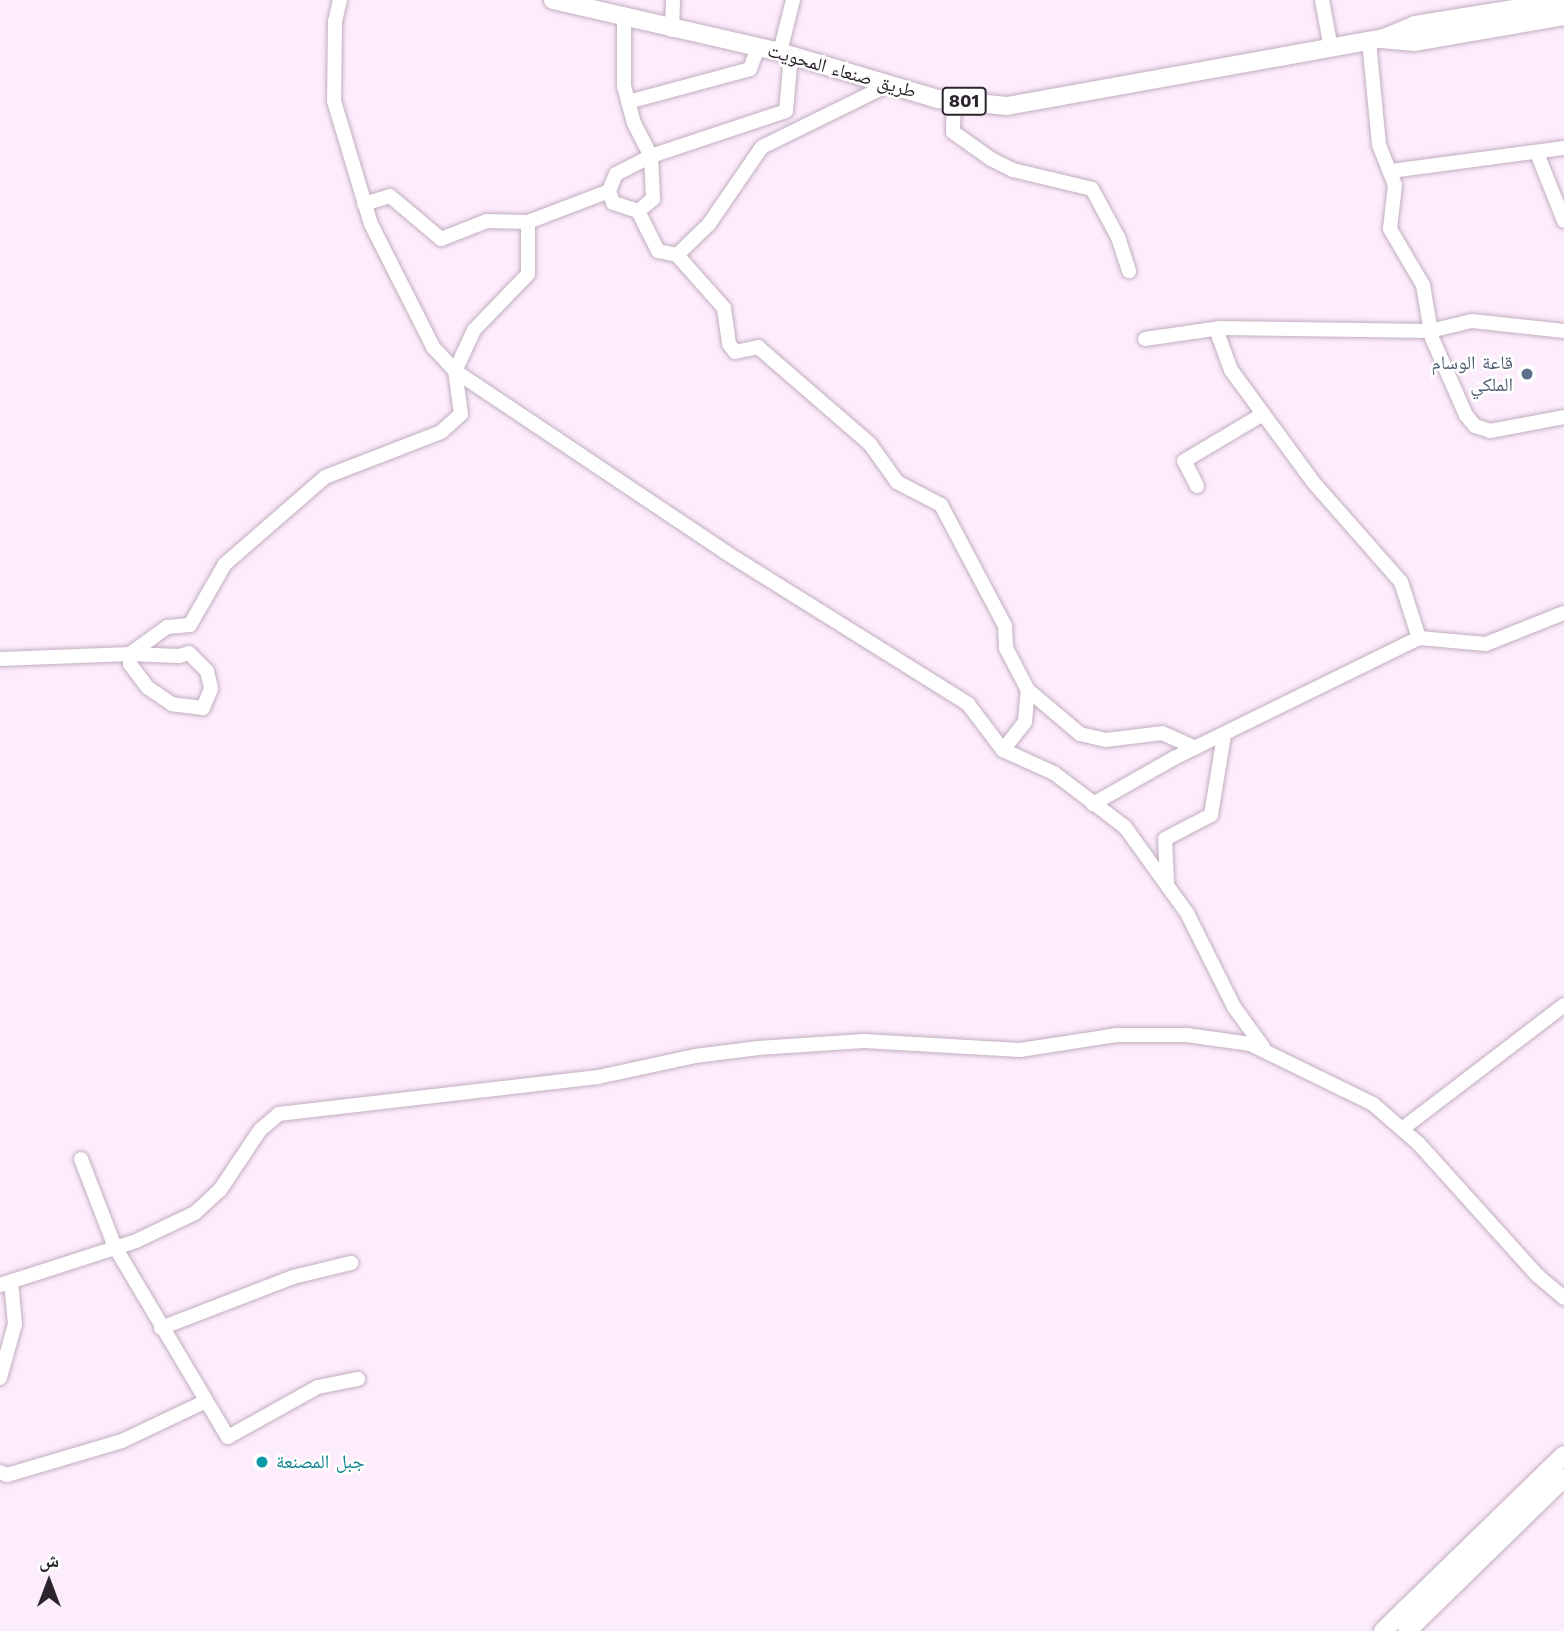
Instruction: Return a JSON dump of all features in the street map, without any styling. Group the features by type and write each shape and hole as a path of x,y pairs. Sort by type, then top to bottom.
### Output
{"main road":[{"name":"طريق صنعاء المحويت","path":"553,0 672,30 785,53 888,85 954,100 1007,106 1375,40 1408,27 1564,1"},
{"name":"طريق صنعاء المحويت","path":"1375,40 1415,42 1564,16"},
{"path":"1383,1631 1564,1455"},
{"path":"1407,1631 1564,1478"}],"street":[{"path":"340,0 334,101 364,204 433,347 455,371 725,552 968,704 1003,750 1054,773 1125,827 1167,881 1214,960 1234,1007 1269,1053"},
{"path":"672,30 673,0"},
{"path":"793,0 785,53 786,111 651,156 616,174 609,191 613,203 638,211 659,251 677,254 724,307 729,344 735,352 758,347 870,444 897,482 941,505 1005,626 1006,648 1028,690 1080,734 1106,740 1162,733 1195,748"},
{"path":"1322,0 1331,48"},
{"path":"624,19 628,102 634,123 651,156 653,199 638,211"},
{"path":"1375,40 1378,138 1391,171 1395,193 1390,229 1425,290 1430,331 1466,415 1479,428 1496,430 1564,417"},
{"path":"628,102 750,69 758,47"},
{"path":"677,254 709,224 762,147 888,85"},
{"path":"954,100 953,132 991,159 1013,170 1092,189 1118,237 1129,271"},
{"path":"1391,171 1564,148"},
{"path":"1537,153 1564,221"},
{"path":"364,204 390,196 441,239 487,221 528,222 609,191"},
{"path":"130,654 167,627 190,625 225,564 324,477 441,432 461,414 455,371 474,330 528,274 528,222"},
{"path":"1145,339 1216,329 1430,331 1472,321 1564,331"},
{"path":"1216,329 1230,370 1314,483 1401,582 1419,639"},
{"path":"1197,486 1184,461 1263,414"},
{"path":"1093,804 1195,748 1419,639 1486,644 1564,613"},
{"path":"0,659 130,654 189,653 207,671 211,689 203,708 172,704 148,688 130,664 130,654"},
{"path":"1003,750 1025,722 1028,690"},
{"path":"1167,881 1165,839 1211,816 1224,736"},
{"path":"1402,1129 1564,1005"},
{"path":"0,1378 15,1324 5,1283 115,1247 195,1213 220,1191 260,1130 279,1114 598,1077 695,1056 864,1041 1020,1050 1117,1035 1187,1035 1250,1044 1373,1104 1402,1129 1538,1276 1564,1297"},
{"path":"82,1158 115,1247 204,1402 228,1437 318,1387 358,1378"},
{"path":"161,1328 293,1277 351,1263"},
{"path":"0,1472 7,1475 122,1441 204,1402"}],"place":[{"name":"قاعة الوسام الملكي","path":"1527,374"},
{"name":"جبل المصنعة","path":"262,1462"}]}
